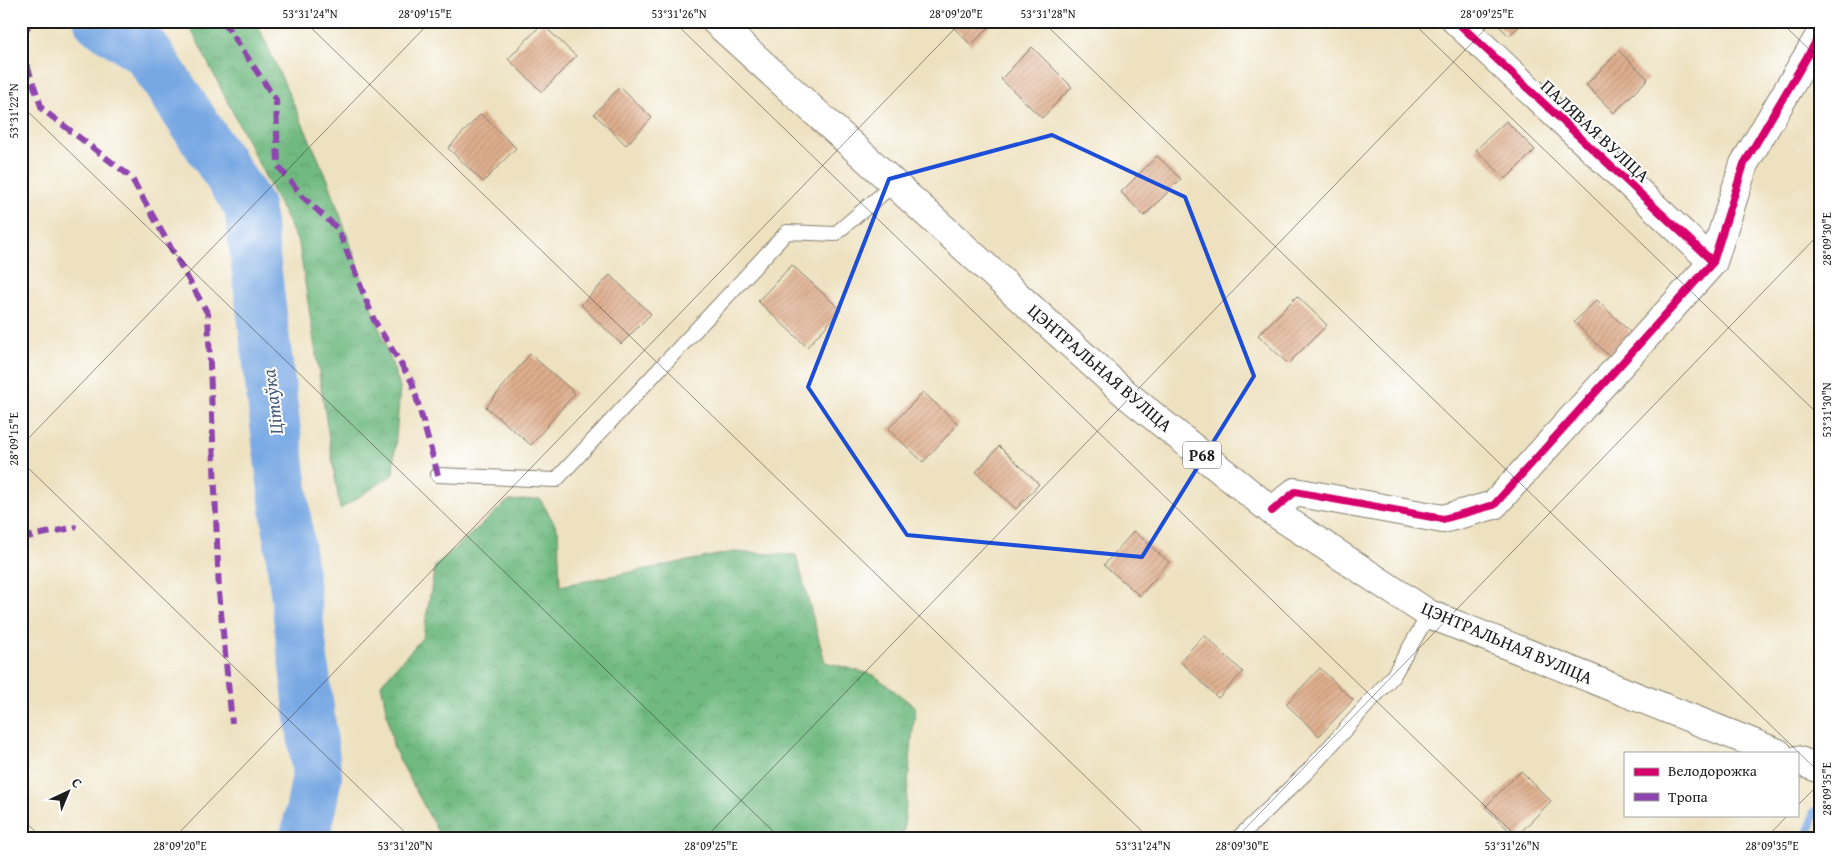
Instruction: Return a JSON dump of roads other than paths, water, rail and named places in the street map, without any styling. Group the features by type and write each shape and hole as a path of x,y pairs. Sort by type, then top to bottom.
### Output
{"main road":[{"name":"ЦЭНТРАЛЬНАЯ ВУЛІЦА","path":"715,21 1127,396 1272,511 1429,614 1775,752"},
{"name":"ПАЛЯВАЯ ВУЛІЦА","path":"1456,21 1713,262"},
{"path":"1272,511 1294,492 1443,519 1494,505 1713,262 1744,164 1820,35"},
{"path":"1798,760 1820,769"}],"lane":[{"path":"438,475 556,480 787,232 835,234 894,184"},
{"path":"1238,838 1308,771 1393,676 1429,614"}],"waterway":[{"name":"Цітаўка","path":"99,21 147,52 249,206 317,776 305,838"},
{"path":"1808,838 1814,812"}]}
